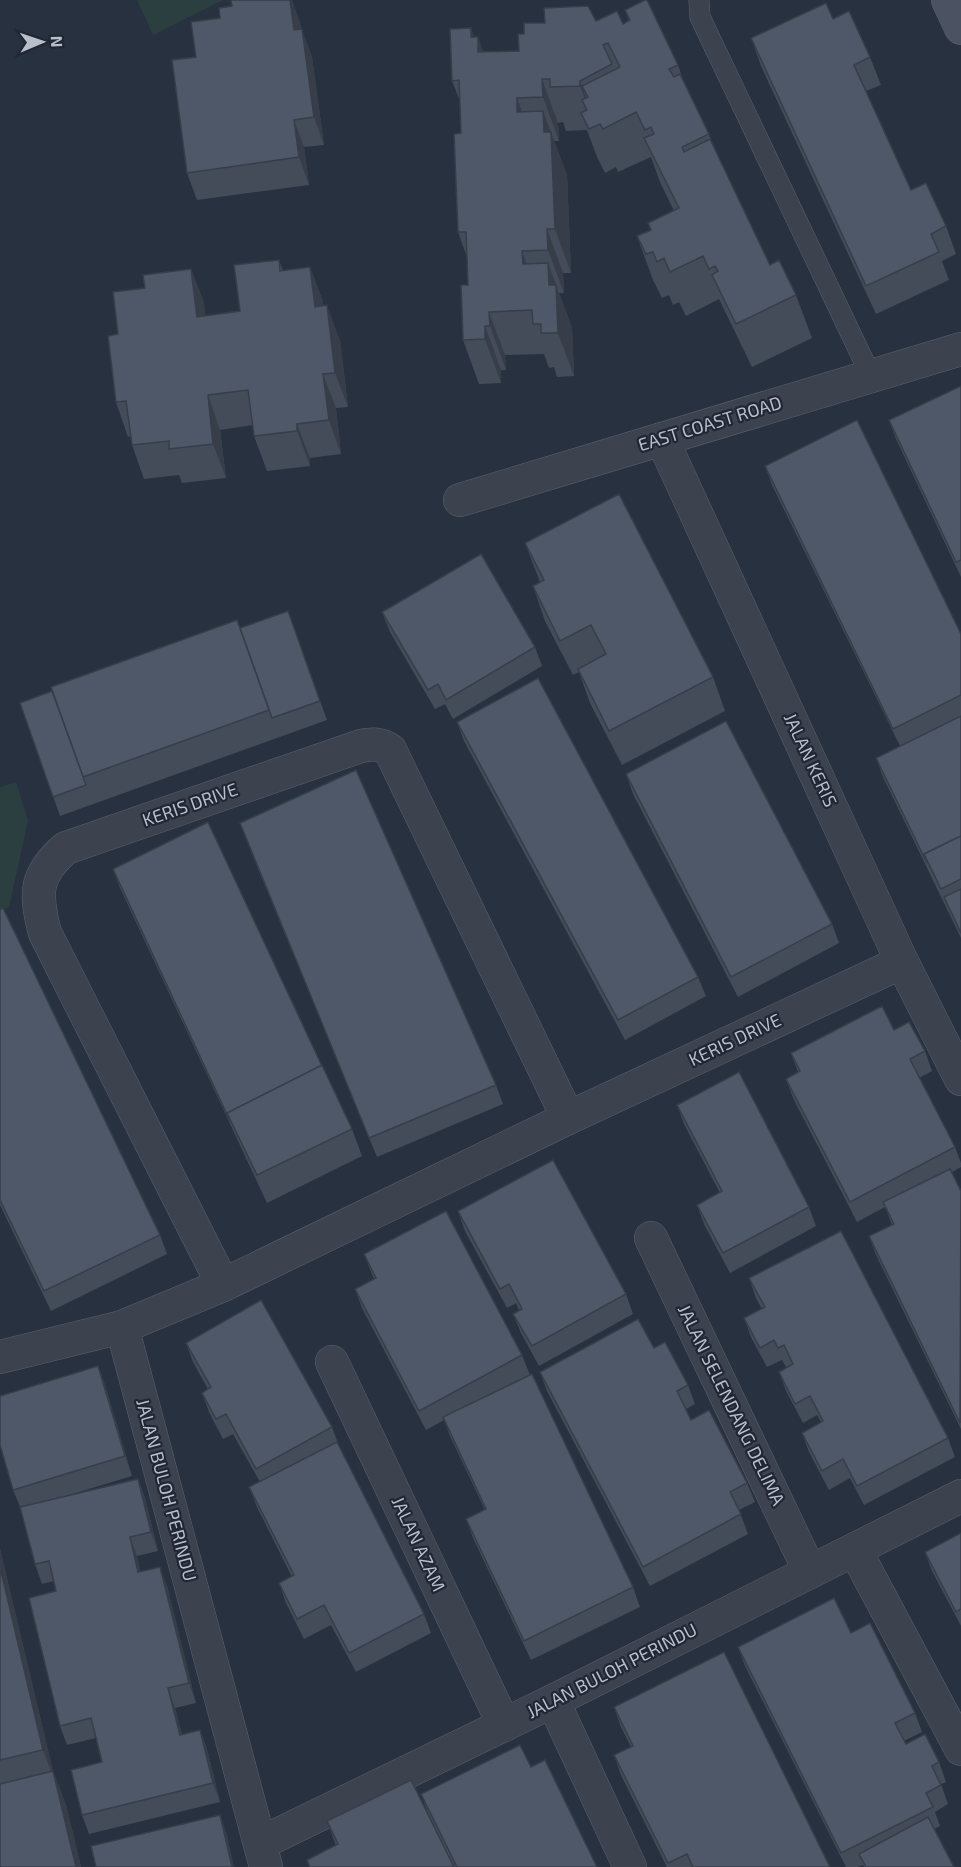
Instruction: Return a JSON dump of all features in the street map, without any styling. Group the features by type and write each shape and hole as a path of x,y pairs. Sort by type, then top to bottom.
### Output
{"main road":[{"path":"948,0 961,28"}],"street":[{"name":"EAST COAST ROAD","path":"460,500 961,349"},
{"name":"JALAN KERIS","path":"662,439 902,962 961,1079"},
{"name":"KERIS DRIVE","path":"223,1285 45,933 38,904 41,880 49,862 66,848 361,746 375,743 385,747 395,760 568,1118"},
{"name":"KERIS DRIVE","path":"122,1327 223,1285 568,1118 902,962"},
{"name":"JALAN SELENDANG DELIMA","path":"651,1238 810,1572"},
{"name":"JALAN BULOH PERINDU","path":"122,1327 264,1855 504,1725 961,1496"},
{"path":"0,1357 122,1327"},
{"name":"JALAN AZAM","path":"332,1362 504,1725"},
{"path":"855,1550 961,1749"},
{"path":"553,1701 630,1867"}],"lane":[{"path":"699,0 700,17 871,376"}],"green space":[{"path":"137,0 223,0 153,35"},
{"path":"16,782 28,821 9,907 0,910 0,787"}],"building":[{"path":"231,0 290,0 294,30 302,29 314,117 294,120 299,157 187,173 172,60 196,57 191,22 220,18 219,8 232,6"},
{"path":"645,0 678,65 669,69 674,77 680,74 709,134 682,147 684,152 710,139 770,265 779,260 796,295 736,324 712,275 718,271 715,266 709,269 703,256 670,272 664,258 657,262 653,252 646,254 637,236 651,230 648,223 679,208 644,138 654,134 651,127 645,130 636,112 603,129 600,124 589,129 581,113 587,110 582,100 588,97 582,86 620,67 608,43 603,45 612,64 580,81 580,86 550,87 550,79 542,79 543,97 517,98 517,112 543,111 544,132 551,132 555,229 547,229 548,250 522,251 523,264 548,263 549,285 556,285 558,333 541,333 541,324 533,324 532,310 489,312 490,326 485,326 485,339 463,340 461,285 468,285 466,232 458,232 454,134 461,133 459,80 452,81 450,29 471,28 471,37 478,37 478,52 519,51 518,34 524,34 524,23 545,23 544,8 588,6 596,21 617,11 623,24 630,20 625,10"},
{"path":"826,3 833,19 849,11 870,57 854,65 911,190 926,183 946,226 931,234 939,252 866,286 751,38"},
{"path":"279,260 280,271 310,267 315,307 327,305 335,373 323,374 329,420 297,424 297,431 254,436 248,390 208,395 213,444 169,449 169,441 132,445 126,401 116,402 108,336 118,334 113,292 145,288 143,275 191,269 197,317 240,311 234,265"},
{"path":"961,386 961,560 956,562 889,420"},
{"path":"857,420 961,634 961,695 893,729 765,466"},
{"path":"619,494 713,677 609,731 578,669 606,654 591,625 560,641 533,586 544,580 525,543"},
{"path":"481,554 535,647 446,700 438,684 428,690 382,612"},
{"path":"288,611 320,701 272,718 240,628"},
{"path":"237,620 269,710 83,777 51,687"},
{"path":"538,678 698,977 618,1020 457,722"},
{"path":"52,691 86,785 53,797 20,703"},
{"path":"961,716 961,836 924,854 927,863 876,758"},
{"path":"726,721 832,924 731,977 626,774"},
{"path":"356,770 496,1085 369,1138 240,823"},
{"path":"208,822 322,1066 227,1113 230,1121 113,869"},
{"path":"961,836 961,879 941,889 924,854"},
{"path":"961,889 961,933 944,897"},
{"path":"3,908 160,1235 44,1291 0,1200 0,910"},
{"path":"882,1006 894,1030 909,1022 925,1051 910,1059 955,1147 850,1202 786,1079 800,1071 791,1053"},
{"path":"322,1065 352,1129 257,1175 227,1113"},
{"path":"739,1072 809,1207 723,1253 697,1205 722,1191 677,1105"},
{"path":"553,1160 626,1294 532,1346 513,1314 522,1309 509,1284 500,1289 458,1211"},
{"path":"950,1169 961,1191 960,1423 869,1236 894,1224 883,1202"},
{"path":"446,1211 522,1355 419,1411 355,1289 376,1278 364,1254"},
{"path":"841,1231 948,1438 857,1486 843,1459 822,1471 802,1433 823,1421 810,1396 795,1404 779,1372 793,1364 784,1345 778,1348 774,1340 760,1348 744,1318 765,1307 749,1278"},
{"path":"261,1300 332,1427 256,1469 226,1414 216,1419 202,1393 211,1387 186,1343"},
{"path":"638,1319 654,1348 665,1342 688,1385 677,1391 691,1420 709,1410 747,1483 730,1492 741,1514 643,1567 540,1372"},
{"path":"98,1366 125,1456 13,1490 0,1445 0,1396"},
{"path":"532,1374 633,1587 524,1641 466,1519 486,1509 443,1417"},
{"path":"337,1442 424,1614 349,1653 324,1605 297,1619 279,1583 294,1575 249,1487"},
{"path":"138,1479 151,1532 130,1537 138,1572 160,1567 189,1683 168,1688 180,1735 200,1730 213,1783 82,1815 71,1770 102,1762 91,1718 60,1726 29,1598 56,1591 49,1561 35,1564 20,1507"},
{"path":"961,1533 961,1609 956,1612 925,1552"},
{"path":"0,1567 43,1750 0,1760"},
{"path":"834,1598 851,1633 870,1623 915,1713 895,1723 906,1744 925,1734 939,1762 932,1766 941,1785 926,1793 933,1807 841,1853 738,1647"},
{"path":"724,1652 830,1867 693,1867 687,1854 668,1863 614,1755 633,1746 614,1707"},
{"path":"520,1745 531,1767 545,1760 597,1867 457,1867 421,1794"},
{"path":"53,1771 76,1867 0,1867 0,1784"},
{"path":"411,1780 454,1867 310,1867 307,1860 338,1844 327,1821"},
{"path":"220,1815 232,1867 96,1867 91,1846"},
{"path":"928,1817 954,1867 866,1867 859,1854"}]}
